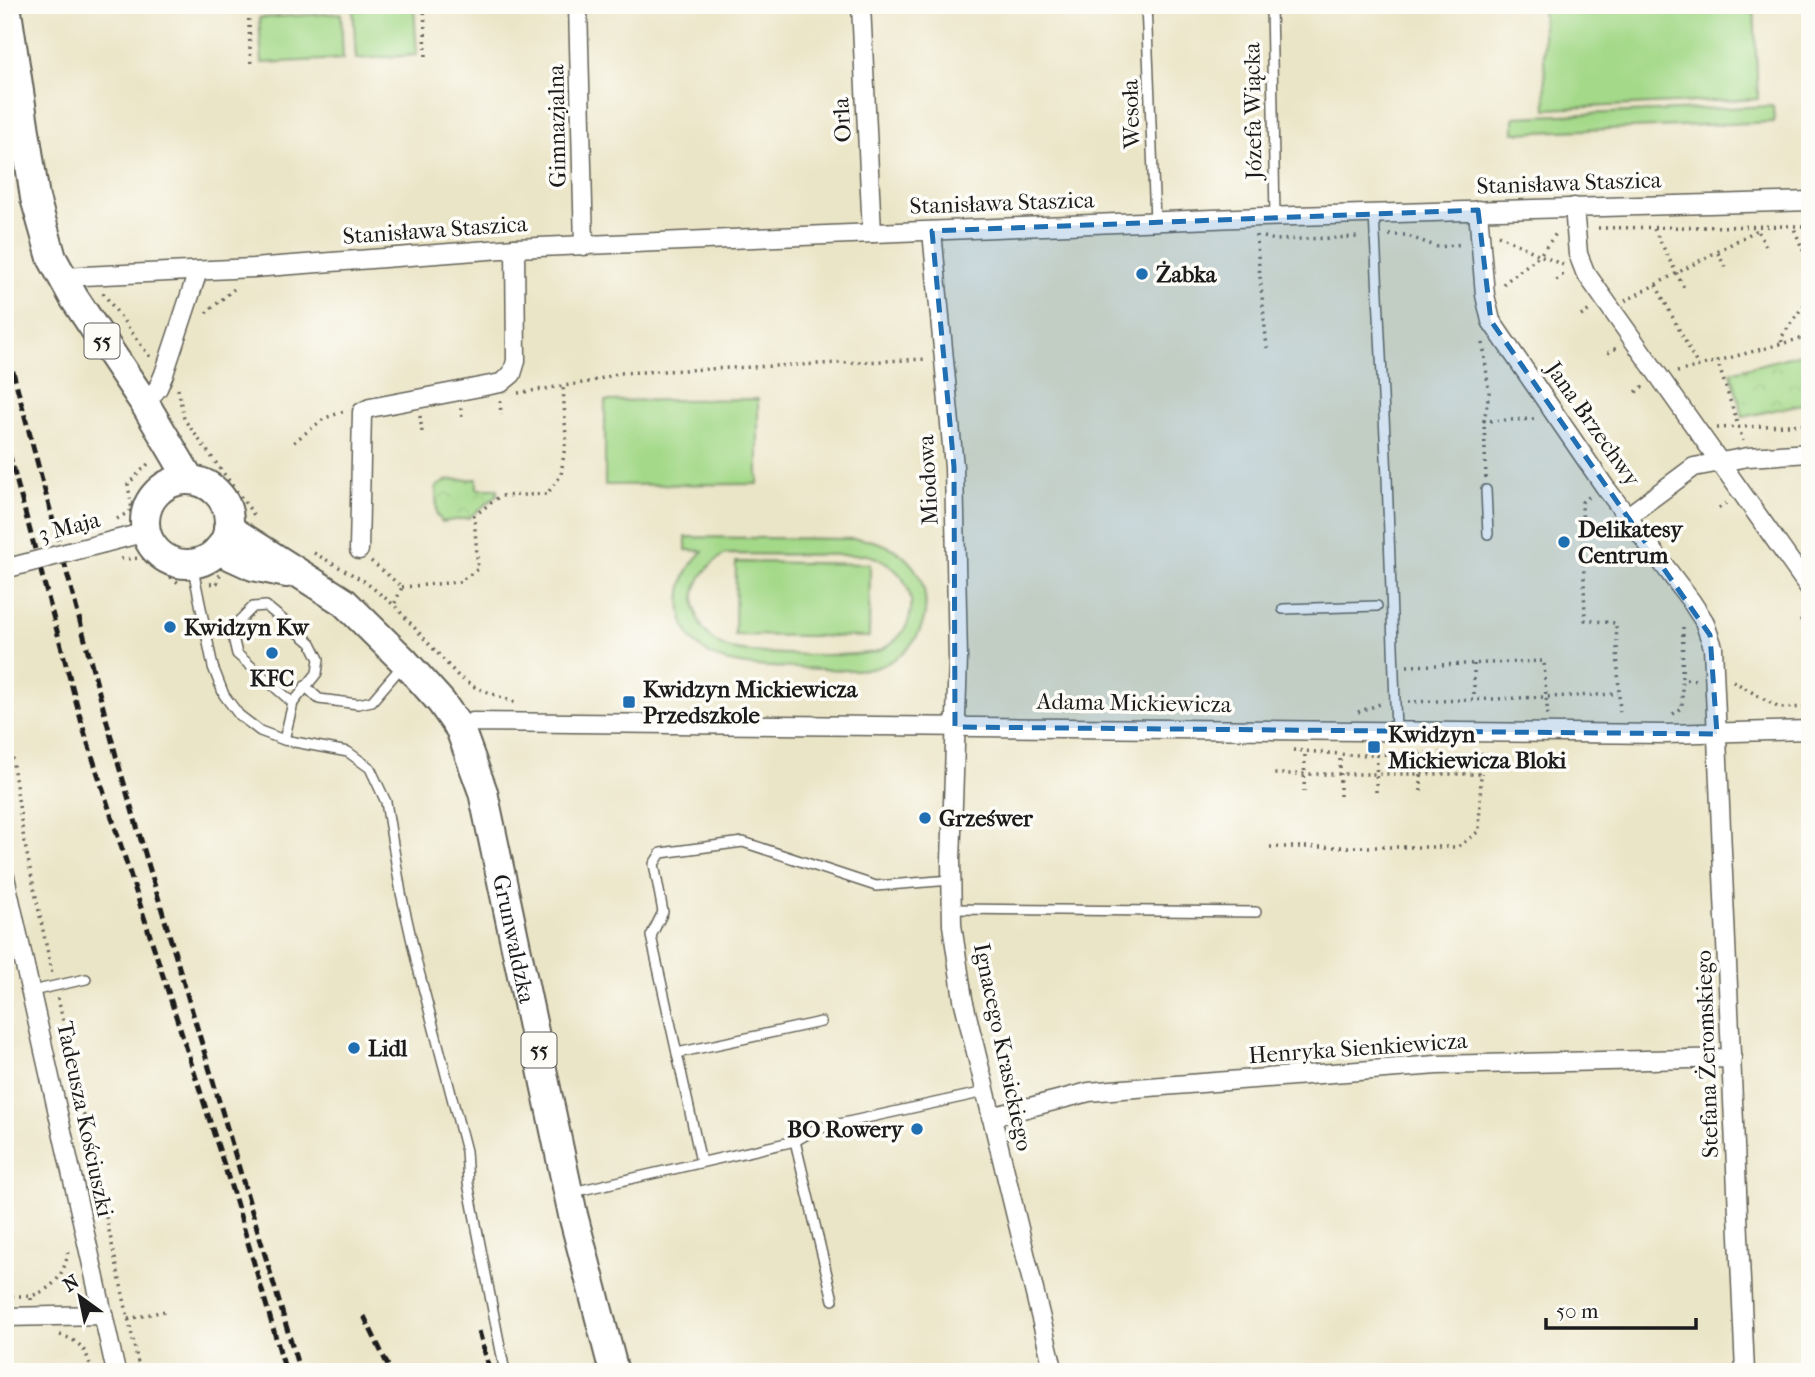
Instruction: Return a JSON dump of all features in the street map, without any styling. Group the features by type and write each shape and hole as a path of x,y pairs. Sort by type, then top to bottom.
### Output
{"main road":[{"name":"55","path":"6,5 35,198 52,258 145,404 179,483"},
{"path":"179,483 215,491 228,514 223,539 211,557 192,564 167,559 154,548 146,532 146,510 151,500 179,483"},
{"name":"Grunwaldzka","path":"223,539 302,563 405,662 460,729 483,792 569,1192 614,1372"}],"street":[{"name":"Gimnazjalna","path":"578,5 584,246"},
{"name":"Orla","path":"861,5 872,233"},
{"name":"Stanisława Staszica","path":"62,277 253,268 515,248 1155,221 1810,201"},
{"path":"1574,208 1578,254 1585,272 1810,589"},
{"name":"Jana Brzechwy","path":"1478,210 1485,295 1492,321 1628,516 1691,601 1710,635 1716,680 1717,734"},
{"name":"Miodowa","path":"932,231 954,467 958,658 955,727"},
{"path":"359,550 359,422 362,412 370,408 501,383 512,374 516,361 515,248"},
{"path":"145,404 158,388 164,374 198,271"},
{"path":"1628,516 1695,467 1748,457 1810,453"},
{"name":"3 Maja","path":"9,568 146,532"},
{"name":"Adama Mickiewicza","path":"460,729 473,722 1666,734 1810,730"},
{"name":"Ignacego Krasickiego","path":"955,727 951,880 963,999 1054,1372"},
{"name":"Stefana Żeromskiego","path":"1717,734 1745,1372"},
{"name":"Tadeusza Kościuszki","path":"5,877 9,914 32,991 116,1372"},
{"name":"Henryka Sienkiewicza","path":"991,1117 1089,1093 1123,1089 1437,1065 1732,1058"},
{"path":"5,1317 103,1315"}],"lane":[{"name":"Wesoła","path":"1146,5 1155,221"},
{"name":"Józefa Wiącka","path":"1271,5 1275,217"},
{"path":"1374,214 1388,477 1396,731"},
{"path":"1486,490 1488,534"},
{"path":"192,564 214,667 224,695 239,715 260,731 284,740 348,752 370,768 386,803 415,952 466,1151 468,1183 505,1372"},
{"path":"284,740 293,703 317,673 319,659 311,643 266,606 253,607 232,633 237,654 293,703"},
{"path":"1283,609 1377,606"},
{"path":"305,686 319,699 358,704 372,701 405,662"},
{"path":"701,1162 651,936 663,912 654,864 661,853 743,842 876,886 951,880"},
{"path":"952,909 1256,912"},
{"path":"32,991 86,979"},
{"path":"677,1053 821,1022"},
{"path":"569,1192 795,1142 816,1129 985,1091"},
{"path":"795,1142 833,1300"}],"path":[{"path":"248,5 251,67"},
{"path":"424,5 426,57"},
{"path":"1793,226 1810,267"},
{"path":"1576,227 1759,230 1810,226"},
{"path":"1499,243 1503,228"},
{"path":"1654,229 1684,288"},
{"path":"1759,230 1766,246"},
{"path":"1611,309 1759,230"},
{"path":"1256,234 1267,348"},
{"path":"1718,253 1725,267"},
{"path":"1500,287 1540,255 1571,269"},
{"path":"1568,259 1571,269"},
{"path":"202,322 207,309 238,286 254,283 253,268"},
{"path":"1556,280 1571,269"},
{"path":"1500,275 1501,294"},
{"path":"91,276 164,374 178,387 184,419 254,516"},
{"path":"1656,285 1698,366"},
{"path":"1782,342 1810,296"},
{"path":"1482,332 1489,393 1484,421"},
{"path":"1659,377 1717,359 1810,336"},
{"path":"1717,359 1748,457"},
{"path":"513,394 620,373 914,360"},
{"path":"359,550 402,587 459,582 478,569 474,516 500,496 547,494 561,475 566,438 563,386"},
{"path":"500,396 501,415"},
{"path":"419,408 422,432"},
{"path":"294,442 338,412"},
{"path":"1696,429 1810,424"},
{"path":"111,523 132,510 128,484 167,455 203,445"},
{"path":"1595,493 1582,502 1586,620 1616,624 1620,717 1631,717"},
{"path":"302,563 364,581 394,606 458,677 475,687 524,704 525,723"},
{"path":"394,606 402,587"},
{"path":"1800,621 1810,614"},
{"path":"1406,678 1406,666 1544,662 1545,711 1550,719"},
{"path":"1474,664 1474,699"},
{"path":"1666,734 1667,716 1682,708 1682,679"},
{"path":"1407,690 1407,702 1619,694"},
{"path":"1352,714 1378,703 1395,702"},
{"path":"5,709 24,840 140,1372"},
{"path":"1304,792 1305,752"},
{"path":"1270,847 1458,847 1479,831 1480,752"},
{"path":"1421,791 1422,753"},
{"path":"1340,754 1340,796"},
{"path":"1376,792 1377,754"},
{"path":"1271,774 1481,774"},
{"path":"5,1296 31,1296 45,1292 60,1276 68,1250 65,1237"},
{"path":"31,1296 32,1318"},
{"path":"128,1319 165,1311"},
{"path":"59,1335 75,1339 88,1352 92,1372"}],"highlighted area":[{"path":"1478,210 1491,321 1710,635 1717,734 955,727 954,467 932,231"}],"green space":[{"path":"353,5 414,5 417,55 356,59"},
{"path":"1542,5 1754,5 1758,99 1546,109"},
{"path":"341,13 343,59 262,63 259,18"},
{"path":"1773,106 1774,122 1514,133 1514,117"},
{"path":"1805,353 1810,367 1810,402 1743,417 1731,372"},
{"path":"758,399 758,484 605,485 605,401"},
{"path":"477,479 477,489 498,489 497,495 469,518 442,522 437,515 436,487 448,480"},
{"path":"686,537 858,539 885,545 905,558 919,575 925,596 924,618 916,638 899,655 875,668 847,670 762,667 725,661 696,644 686,630 680,602 682,586 692,563 703,551 686,550","holes":["725,554 867,555 884,562 897,572 911,599 905,628 894,641 878,651 826,655 735,650 710,637 697,617 697,585 705,571"]},
{"path":"736,562 870,564 869,637 735,635"}],"railway":[{"path":"5,342 118,763 300,1372"},
{"path":"5,438 84,731 236,1202 286,1372"},
{"path":"364,1316 391,1372"},
{"path":"479,1331 490,1372"}],"place":[{"name":"Żabka","path":"1142,274"},
{"name":"Delikatesy Centrum","path":"1564,542"},
{"name":"Kwidzyn Kw","path":"170,627"},
{"name":"KFC","path":"272,653"},
{"name":"Kwidzyn Mickiewicza Przedszkole","path":"629,702"},
{"name":"Kwidzyn Mickiewicza Bloki","path":"1374,747"},
{"name":"Grześwer","path":"925,818"},
{"name":"Lidl","path":"354,1048"},
{"name":"BO Rowery","path":"917,1129"}]}
